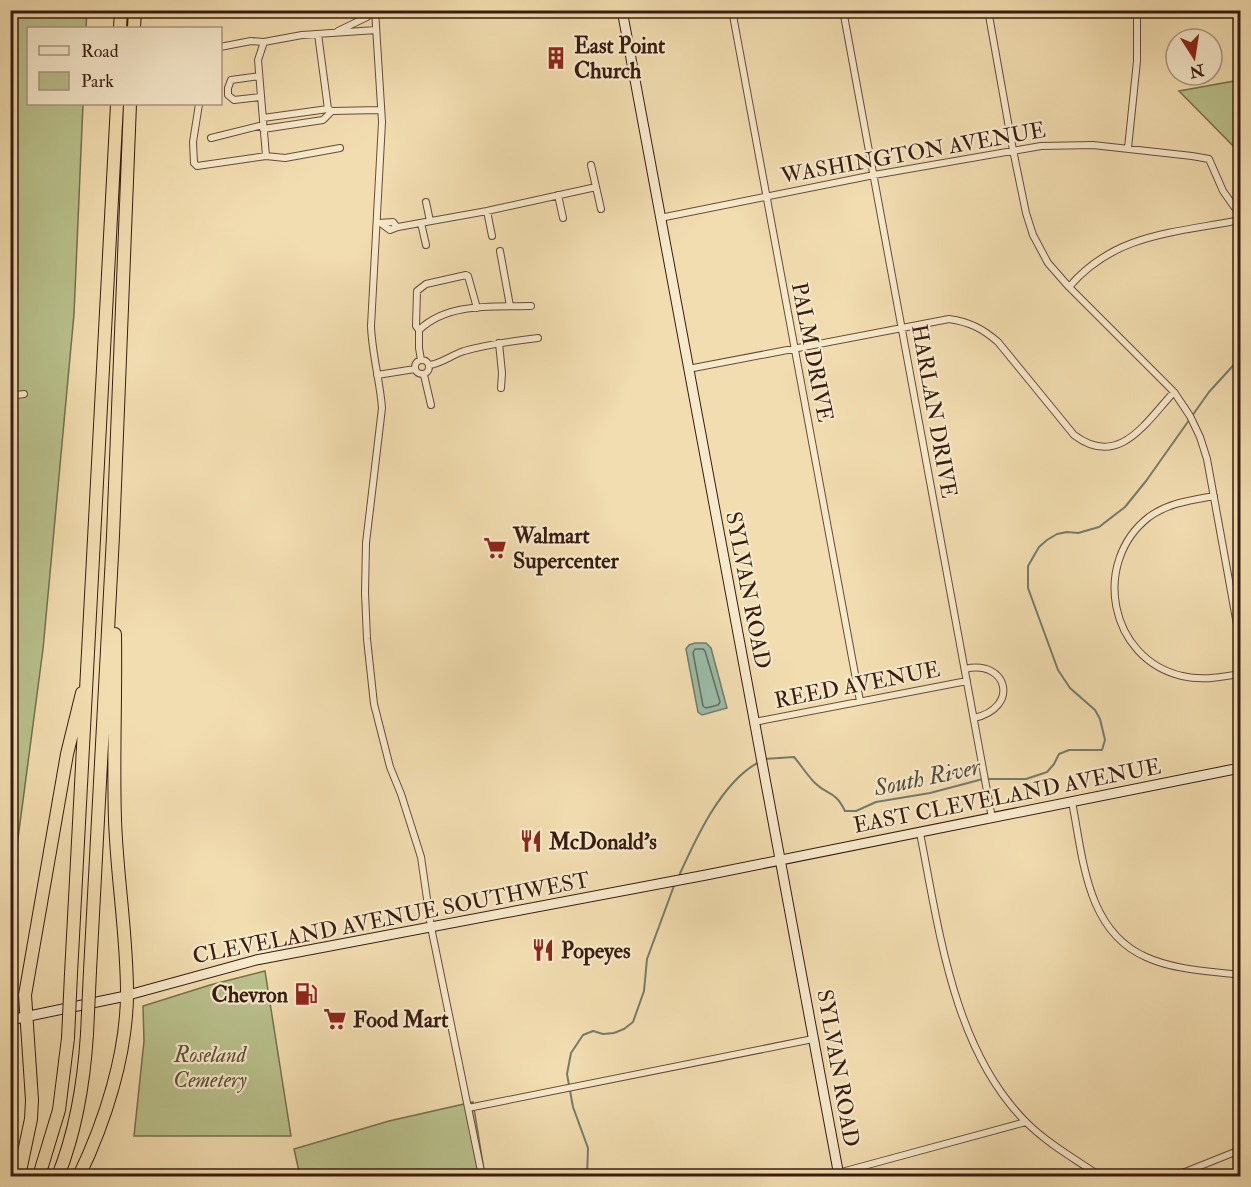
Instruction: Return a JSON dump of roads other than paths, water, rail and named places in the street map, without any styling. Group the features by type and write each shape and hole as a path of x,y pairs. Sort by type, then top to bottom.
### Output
{"highway":[{"path":"120,27 121,10"},
{"path":"134,27 135,10"},
{"path":"39,1176 59,1110 68,1038 117,105"},
{"path":"57,1176 69,1143 85,1064 113,536 130,105"},
{"path":"79,1176 112,1089 123,1035 127,995 116,821 113,536"},
{"path":"19,1176 31,1119 32,1100 25,995 67,754 88,671"}],"main road":[{"name":"SYLVAN ROAD","path":"622,10 839,1175"},
{"name":"EAST CLEVELAND AVENUE","path":"781,860 1240,768"},
{"name":"CLEVELAND AVENUE SOUTHWEST","path":"10,1020 127,995 256,960 781,860"}],"street":[{"path":"375,10 382,154 371,326 381,408 366,543 367,639 374,704 390,767 422,857 431,927 482,1176"},
{"name":"PALM DRIVE","path":"732,10 860,700"},
{"name":"HARLAN DRIVE","path":"843,10 992,818"},
{"path":"988,10 1013,150 1033,235 1048,263 1068,287 1174,392 1189,413 1207,459 1240,641"},
{"path":"1128,148 1137,61 1137,10"},
{"path":"338,31 367,16"},
{"path":"222,47 338,31 376,30"},
{"path":"263,124 323,120 330,110 318,34"},
{"path":"264,42 258,60 258,76 266,156"},
{"path":"258,76 231,80 228,95 234,100 260,97"},
{"path":"199,105 194,142 195,165 266,156 285,158 340,148"},
{"path":"211,138 330,110 381,110"},
{"name":"WASHINGTON AVENUE","path":"660,218 874,175 1013,150 1068,144 1128,148 1209,159 1223,191 1240,215"},
{"path":"591,165 600,209"},
{"path":"379,223 393,222 397,227 596,188"},
{"path":"558,195 563,218"},
{"path":"426,202 430,221"},
{"path":"487,211 492,236"},
{"path":"1068,287 1094,262 1125,244 1240,220"},
{"path":"421,223 426,245"},
{"path":"500,251 510,306"},
{"path":"421,360 419,330 416,326 417,291 426,284 466,275 477,308"},
{"path":"419,330 428,321 437,317 477,308 531,306"},
{"path":"688,369 949,319 966,321 983,329 998,342 1074,435 1095,446 1113,447 1129,440 1174,392"},
{"path":"430,365 438,364 460,352 499,343 538,338"},
{"path":"499,343 501,388"},
{"path":"415,369 415,364 421,360 430,365"},
{"path":"424,375 430,370 430,365"},
{"path":"377,375 415,369"},
{"path":"415,369 424,375"},
{"path":"424,375 431,405"},
{"path":"10,396 24,394"},
{"path":"1214,496 1168,507 1150,516 1137,528 1125,544 1117,563 1114,584 1115,603 1121,624 1130,641 1161,669 1180,676 1200,679 1240,674"},
{"path":"965,669 978,667 990,669 998,676 1003,689 1002,699 996,709 974,718"},
{"name":"REED AVENUE","path":"754,722 967,681"},
{"path":"1072,802 1092,897 1115,935 1146,957 1171,964 1240,975"},
{"path":"920,833 944,957 960,1009 974,1044 1009,1103 1026,1122 1052,1144 1100,1176"},
{"path":"468,1108 813,1039"},
{"path":"839,1175 1026,1122"},
{"path":"1175,1176 1240,1150"}],"water":[{"path":"695,643 706,643 711,648 727,708 702,715 698,712 686,649"}],"waterway":[{"name":"South River","path":"764,759 794,757 815,783 835,796 845,811 856,811 876,802 930,793 983,779 1026,779 1047,772 1059,754 1069,750 1102,750 1105,740 1100,719 1095,710 1070,688 1058,670 1028,588 1028,566 1039,547 1047,540 1057,534 1078,533 1099,527 1125,507 1209,392 1240,358"},
{"name":"South River","path":"678,878 701,830 721,797 745,771 759,762"},
{"name":"South River","path":"587,1176 588,1148 573,1107 567,1074 571,1053 583,1035 593,1031 603,1034 614,1033 633,1022 644,991 647,959 675,883"}],"place":[{"name":"East Point Church","path":"556,58"},
{"name":"Walmart Supercenter","path":"495,548"},
{"name":"McDonald's","path":"531,841"},
{"name":"Popeyes","path":"543,950"},
{"name":"Chevron","path":"306,994"},
{"name":"Food Mart","path":"335,1019"}],"park label":[{"name":"Roseland Cemetery","path":"210,1066"}]}
